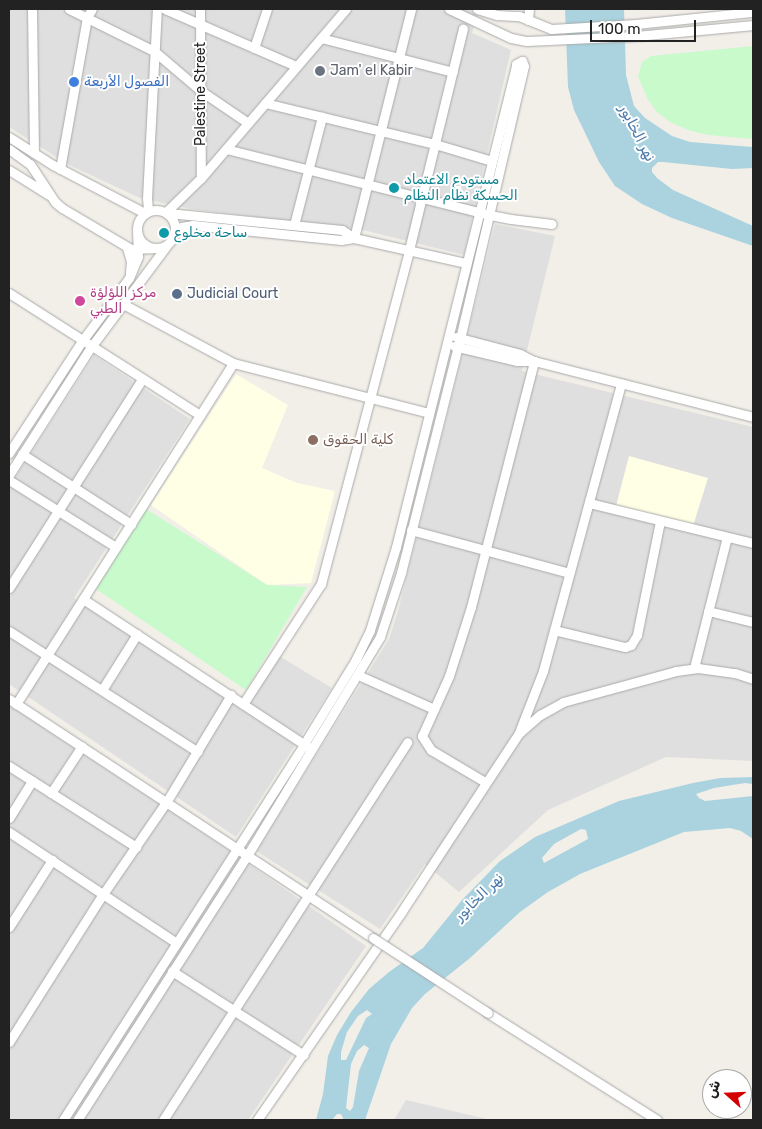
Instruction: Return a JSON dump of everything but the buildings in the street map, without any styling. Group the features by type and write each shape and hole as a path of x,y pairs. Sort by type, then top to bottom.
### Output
{"street":[{"path":"32,9 34,153"},
{"path":"69,9 90,13 154,51 202,90 248,123"},
{"path":"147,212 156,9"},
{"path":"165,9 200,26 296,66"},
{"name":"Palestine Street","path":"200,9 202,90 201,178"},
{"path":"254,48 267,9"},
{"path":"167,213 201,178 346,9"},
{"path":"354,238 411,9"},
{"path":"449,9 519,40 558,41 753,25"},
{"path":"477,9 490,14 510,12 541,27 557,29 636,24 753,12"},
{"path":"528,20 529,9"},
{"path":"60,169 90,13"},
{"path":"658,22 660,34"},
{"path":"244,704 321,584 409,250 464,28"},
{"path":"321,38 452,72"},
{"path":"63,1120 304,744 356,659 377,612 396,547 516,64 522,61 524,66 459,343 387,621 358,675 248,854 77,1120"},
{"path":"265,103 435,144 492,162"},
{"path":"294,225 322,117"},
{"path":"9,137 60,169 147,212"},
{"path":"226,148 479,212 552,224"},
{"path":"9,150 30,164 51,196 62,208 127,248 139,250 167,245"},
{"path":"9,170 51,196"},
{"path":"9,453 82,341 129,278 137,262 139,250 138,222 147,212 156,210 167,213 342,230 354,238"},
{"path":"9,475 91,347 174,238 176,228 174,220 167,213"},
{"path":"176,228 193,225 341,240 354,238 466,263"},
{"path":"138,233 145,244 158,248"},
{"path":"127,248 131,261 129,278"},
{"path":"9,293 200,415"},
{"path":"123,304 234,363 429,413"},
{"path":"447,340 516,361 534,361 753,417"},
{"path":"485,782 431,750 424,742 422,736 452,667 486,550 534,361"},
{"path":"234,363 47,656 13,702 248,854 488,1013 657,1120"},
{"path":"9,588 142,379"},
{"path":"257,1120 396,920 519,733 538,686 621,383"},
{"path":"22,454 131,524"},
{"path":"9,480 116,548"},
{"path":"589,503 753,544"},
{"path":"554,630 625,647 632,645 637,635 660,521"},
{"path":"411,530 569,573"},
{"path":"694,668 727,537"},
{"path":"83,599 312,750"},
{"path":"708,611 753,622"},
{"path":"9,631 198,752"},
{"path":"102,690 136,634"},
{"path":"519,733 540,715 563,702 676,671 694,668 724,671 753,679"},
{"path":"358,675 434,709"},
{"path":"9,1042 103,894 167,801 231,695"},
{"path":"164,1120 233,1010 408,742"},
{"path":"51,793 82,746"},
{"path":"9,766 136,847"},
{"path":"9,818 32,781"},
{"path":"9,832 177,943"},
{"path":"9,927 52,860"},
{"path":"172,971 304,1055"}],"shaded area":[{"path":"9,9 480,9 472,33 511,50 464,255 363,230 191,209 140,198 69,165 9,127"},
{"path":"495,224 555,236 522,371 753,427 753,761 666,757 548,810 459,892 425,864 380,929 256,851 389,639 398,611"},
{"path":"94,355 190,419 74,598 245,710 279,656 332,688 236,837 9,684 9,487"},
{"path":"236,374 288,405 262,468 297,483 335,491 311,583 267,585 151,505"},
{"path":"629,456 708,478 693,526 616,506"},
{"path":"9,705 229,850 366,946 248,1120 9,1120"},
{"path":"406,1100 491,1120 394,1120"}],"green space":[{"path":"753,46 753,139 708,135 688,130 670,122 657,112 648,100 638,76 642,62 651,56"},
{"path":"146,509 267,585 307,587 246,690 96,589"}],"water":[{"name":"نهر الخابور","path":"565,9 624,9 626,75 634,106 645,118 672,136 690,142 753,147 753,168 732,169 658,162 652,168 652,172 673,190 753,226 753,246 672,218 642,204 615,186 599,162 574,110 568,87"},
{"name":"نهر الخابور","path":"753,777 753,784 745,783 714,788 696,794 705,801 753,796 753,839 741,831 730,828 684,832 580,874 548,892 520,912 470,958 425,994 412,1008 391,1044 365,1120 344,1120 341,1114 337,1114 332,1120 316,1120 323,1094 328,1056 337,1035 351,1012 369,989 423,948 462,900 500,861 535,837 619,801 720,778","holes":["581,829 586,830 588,839 544,863 542,858 554,844","367,1010 372,1014 366,1018 346,1060 341,1060 341,1052 347,1032 358,1016","364,1045 369,1048 359,1071 353,1107 350,1111 346,1108 351,1064 357,1051"]}],"place":[{"name":"Jam' el Kabir","path":"320,71"},
{"name":"الفصول الأربعة","path":"74,82"},
{"name":"مستودع الاعتماد الحسكة نظام النظام","path":"394,188"},
{"name":"ساحة مخلوع","path":"164,233"},
{"name":"Judicial Court","path":"177,294"},
{"name":"مركز اللؤلؤة الطبي","path":"80,301"},
{"name":"كلية الحقوق","path":"313,440"}]}
